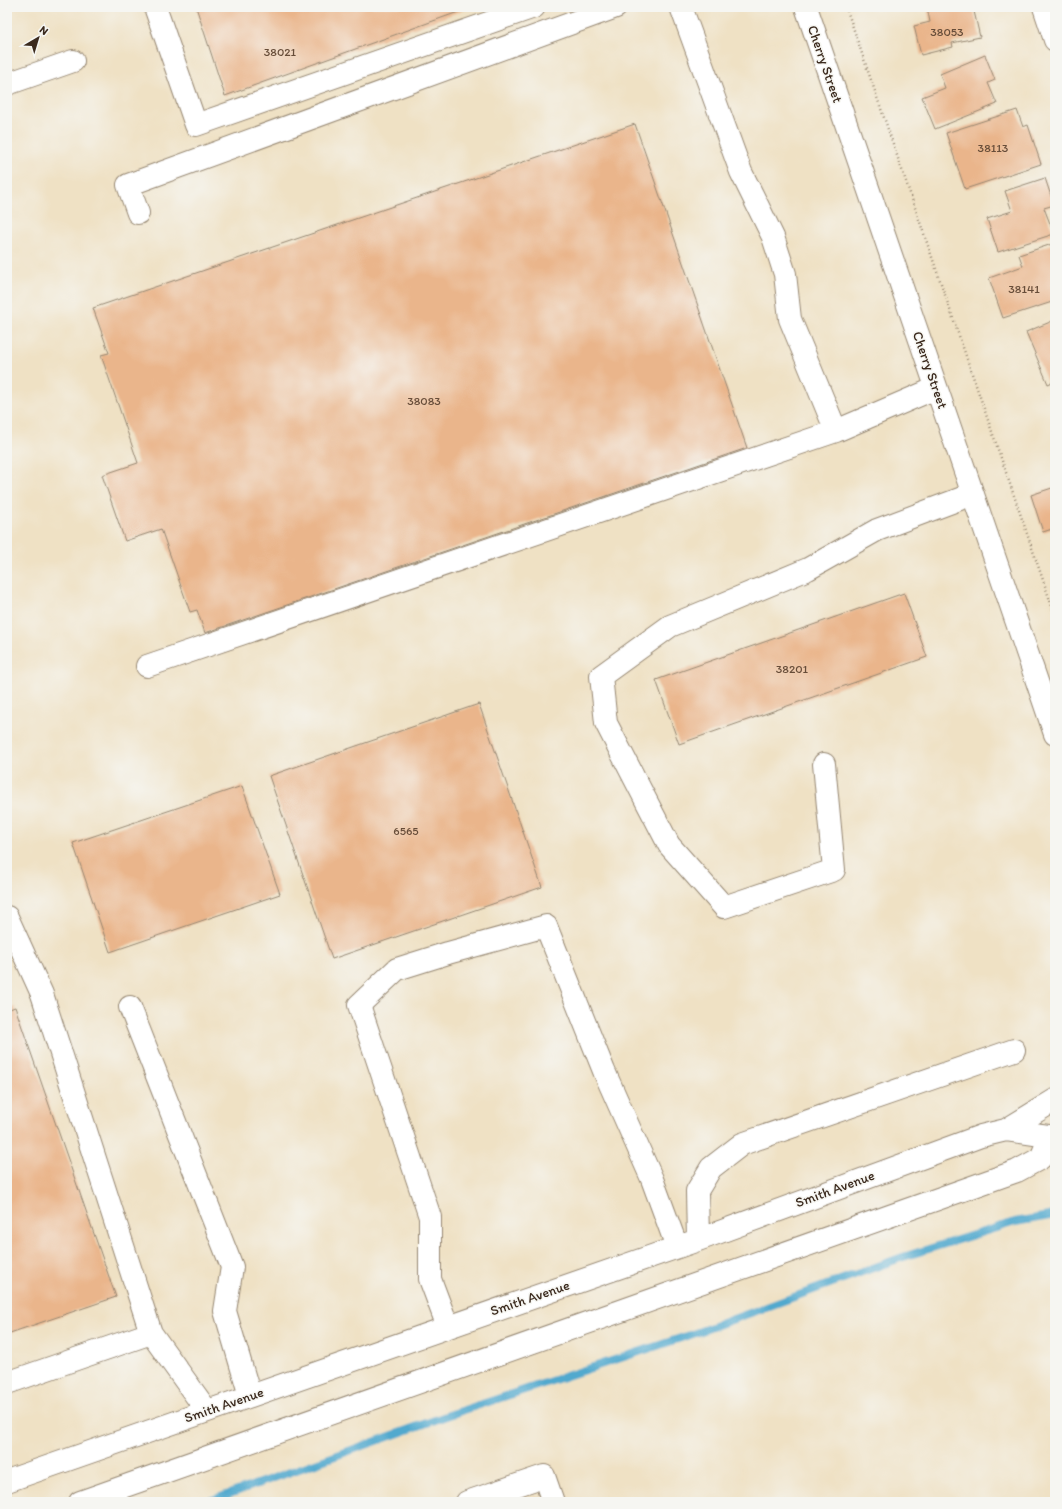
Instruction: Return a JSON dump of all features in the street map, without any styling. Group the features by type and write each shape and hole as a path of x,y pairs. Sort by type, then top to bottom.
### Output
{"street":[{"path":"155,7 196,125 534,7"},
{"path":"138,213 128,184 616,7"},
{"path":"681,7 741,172 773,238 785,274 790,319 836,431"},
{"name":"Cherry Street","path":"806,7 1055,734"},
{"path":"1044,7 1055,40"},
{"path":"7,84 73,61"},
{"path":"147,666 836,431 936,388"},
{"path":"824,764 834,870 724,907 669,845 606,723 601,676 670,626 808,569 877,530 973,494"},
{"path":"7,917 42,994 151,1333 207,1411"},
{"path":"448,1326 430,1279 430,1217 360,1005 397,969 448,952 546,926 604,1071 652,1179 677,1247"},
{"path":"130,1007 232,1267 225,1311 250,1396"},
{"path":"698,1240 697,1191 711,1168 742,1144 1014,1050"},
{"path":"1006,1130 1055,1100"},
{"name":"Smith Avenue","path":"7,1481 698,1240 981,1136 1006,1130 1053,1137"},
{"path":"80,1502 1018,1172 1040,1158 1053,1137"},
{"path":"7,1383 151,1333"},
{"path":"467,1502 544,1476 553,1502"}],"path":[{"path":"846,7 1055,615"}],"building":[{"path":"196,7 472,7 225,96"},
{"path":"927,7 973,7 980,37 952,43 953,47 921,55 914,26 930,22"},
{"path":"985,55 995,80 988,83 997,104 935,129 922,97 945,88 940,74"},
{"path":"1017,110 1023,127 1028,125 1041,164 965,189 946,133"},
{"path":"635,124 747,448 205,633 197,610 190,612 161,529 125,541 102,475 138,463 101,355 109,353 93,308"},
{"path":"1045,178 1054,205 1044,208 1054,234 998,252 987,219 1012,211 1005,191"},
{"path":"1055,243 1055,301 1003,318 989,278 1023,266 1019,255"},
{"path":"1055,320 1055,381 1048,384 1026,332"},
{"path":"1055,487 1055,528 1043,532 1031,495"},
{"path":"904,593 927,657 679,744 656,680"},
{"path":"479,704 542,887 332,959 269,776"},
{"path":"242,786 280,894 110,952 73,843"},
{"path":"15,1007 116,1297 7,1334 7,1010"},
{"path":"535,1497 537,1502 522,1502"}],"waterway":[{"path":"207,1502 449,1415 690,1335 903,1257 1015,1222 1055,1215"}]}
